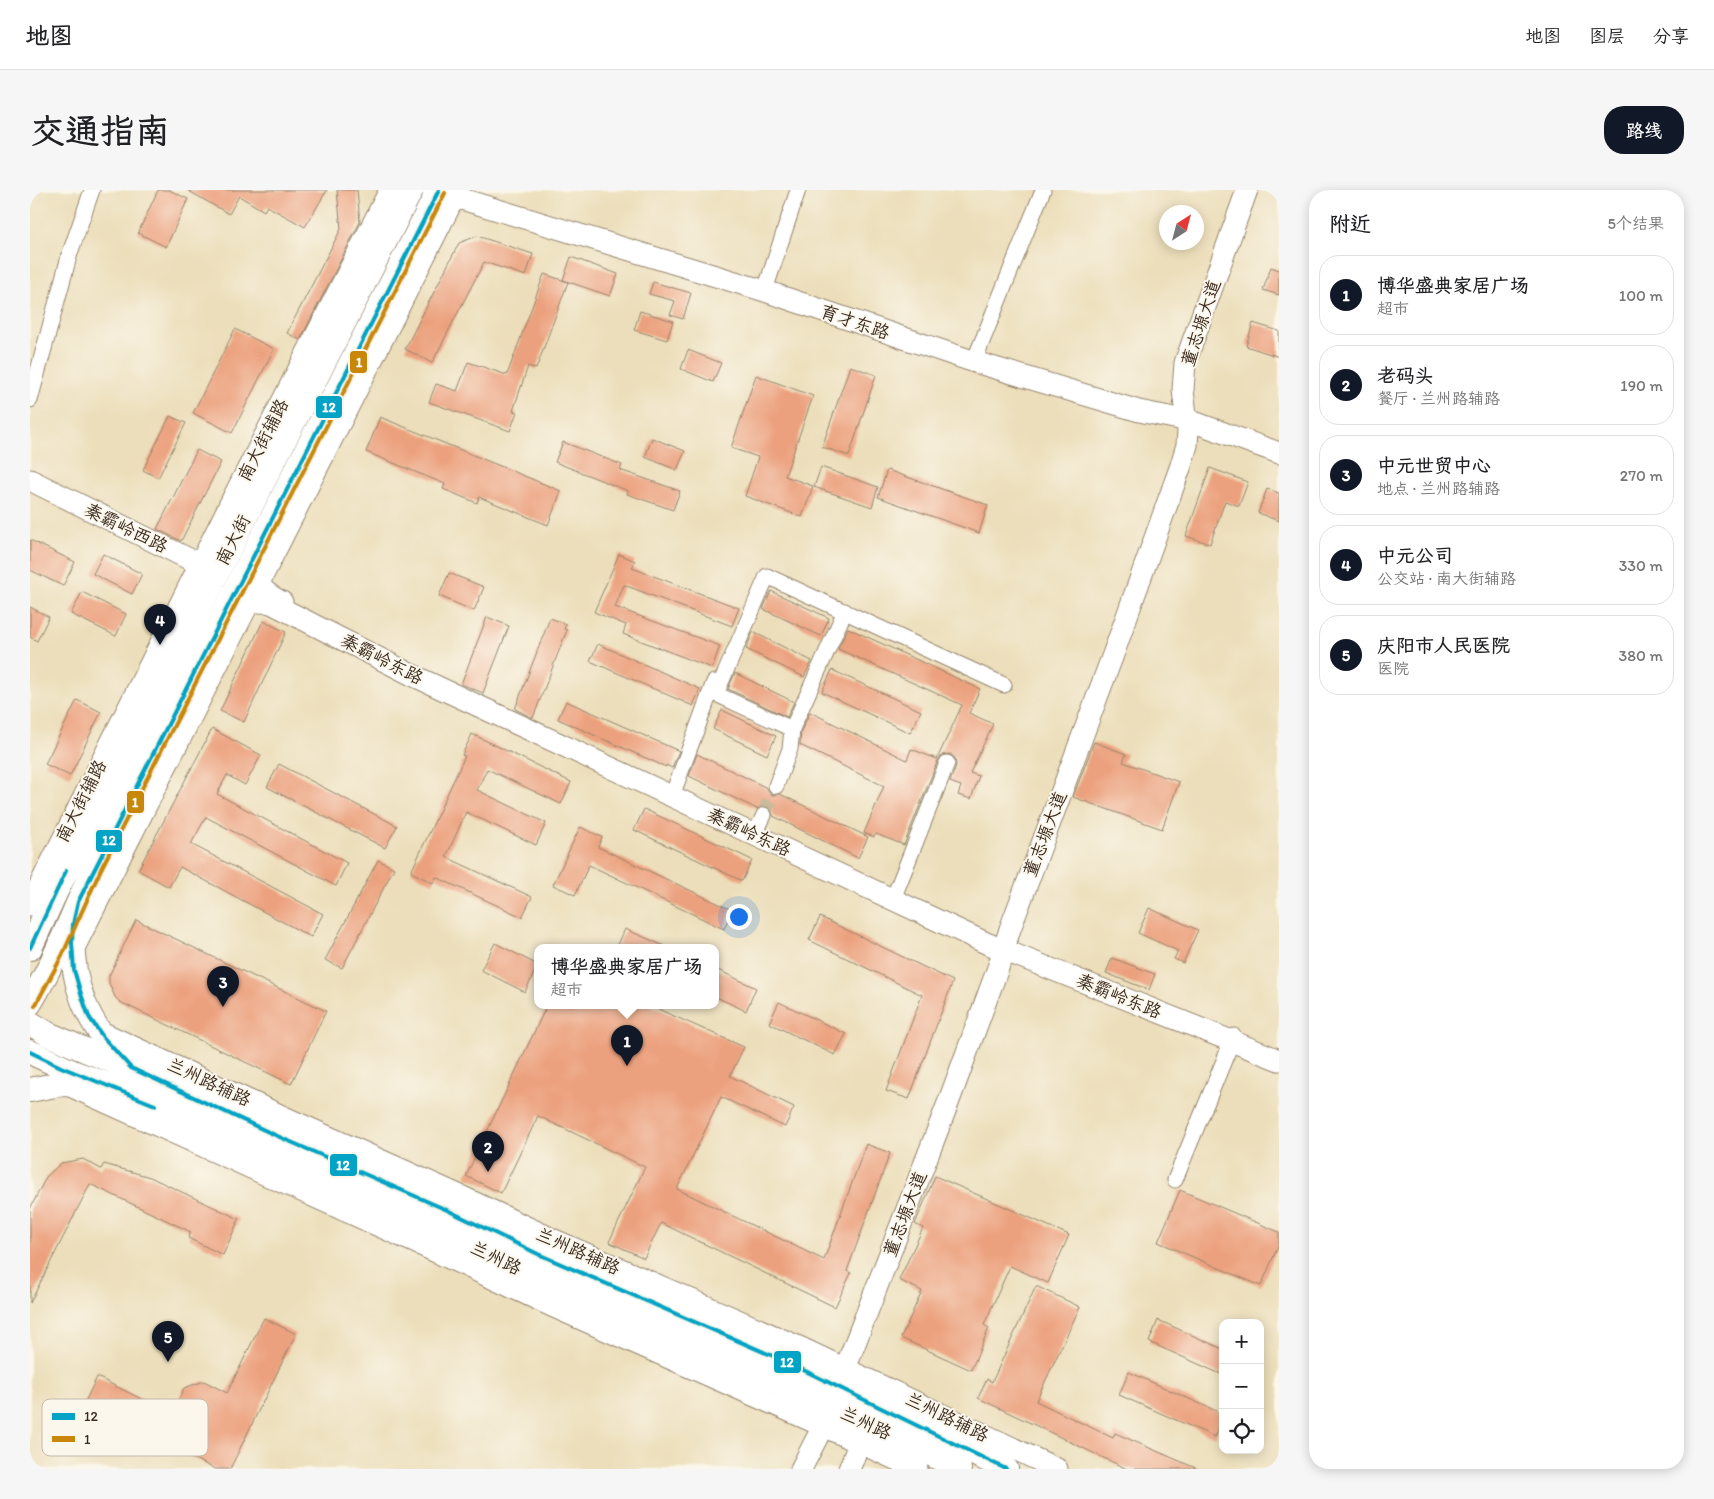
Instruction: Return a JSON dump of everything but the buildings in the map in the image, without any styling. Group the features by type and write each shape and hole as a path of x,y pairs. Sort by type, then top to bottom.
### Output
{"main road":[{"name":"南大街","path":"56,891 411,190"},
{"name":"南大街","path":"78,902 225,611 252,584 447,192"},
{"path":"30,920 44,907 56,891"},
{"path":"30,948 56,891"},
{"path":"78,902 73,924 73,950 74,970 81,994 89,1016 99,1031 116,1053 131,1068"},
{"path":"30,1004 61,944 78,902"},
{"name":"兰州路","path":"30,1023 48,1034 131,1068 276,1135 447,1210 538,1254 789,1363 841,1392 1006,1469"},
{"name":"兰州路","path":"30,1052 75,1073 120,1089 438,1230 562,1290 780,1383 841,1392"},
{"path":"30,1090 66,1084 120,1089"},
{"name":"兰州路","path":"841,1392 859,1431 959,1469"}],"street":[{"path":"30,400 70,253 92,190"},
{"name":"南大街辅路","path":"30,905 390,190"},
{"path":"767,284 798,190"},
{"path":"977,354 1044,190"},
{"name":"董志塬大道","path":"801,1469 855,1366 862,1343 956,1100 1007,948 1187,470 1195,431 1183,390 1185,363 1247,190"},
{"name":"董志塬大道","path":"1190,418 1192,365 1255,190"},
{"name":"育才东路","path":"447,192 767,284 977,354 1279,445"},
{"name":"育才东路","path":"447,192 765,291 974,362 1139,411 1190,418 1279,453"},
{"name":"秦霸岭西路","path":"30,480 199,567"},
{"name":"秦霸岭西路","path":"30,486 188,564 199,567"},
{"path":"206,594 204,578 199,567 216,562 224,557"},
{"path":"792,729 716,694 767,576 1004,685"},
{"path":"73,950 252,584"},
{"name":"秦霸岭东路","path":"225,611 252,584 272,603 410,674 672,793 759,826 894,897 1007,948 1233,1039 1279,1060"},
{"path":"672,793 744,604"},
{"path":"776,786 790,749 792,729 845,611"},
{"path":"894,897 947,763"},
{"name":"兰州路辅路","path":"99,1031 550,1238 841,1392"},
{"path":"1175,1180 1233,1039"},
{"name":"秦霸岭东路","path":"1233,1039 1279,1054"},
{"name":"兰州路辅路","path":"66,1084 554,1307 841,1392 1057,1469"},
{"path":"849,1469 858,1448 859,1431 917,1469"}],"tunnel":[{"path":"764,815 776,786"}],"transit line":[{"name":"12","path":"439,190 78,902 73,924 74,970 89,1017 103,1037 131,1068 275,1135 447,1210 538,1254 789,1363 1006,1469"},
{"name":"1","path":"35,1006 62,956 101,869 445,193"},
{"name":"12","path":"30,948 66,871"},
{"name":"12","path":"30,1052 61,1067 155,1105"}],"place":[{"name":"中元公司","path":"160,645"},
{"name":"中元世贸中心","path":"223,1007"},
{"name":"博华盛典家居广场","path":"627,1066"},
{"name":"老码头","path":"488,1172"},
{"name":"庆阳市人民医院","path":"168,1362"}]}
